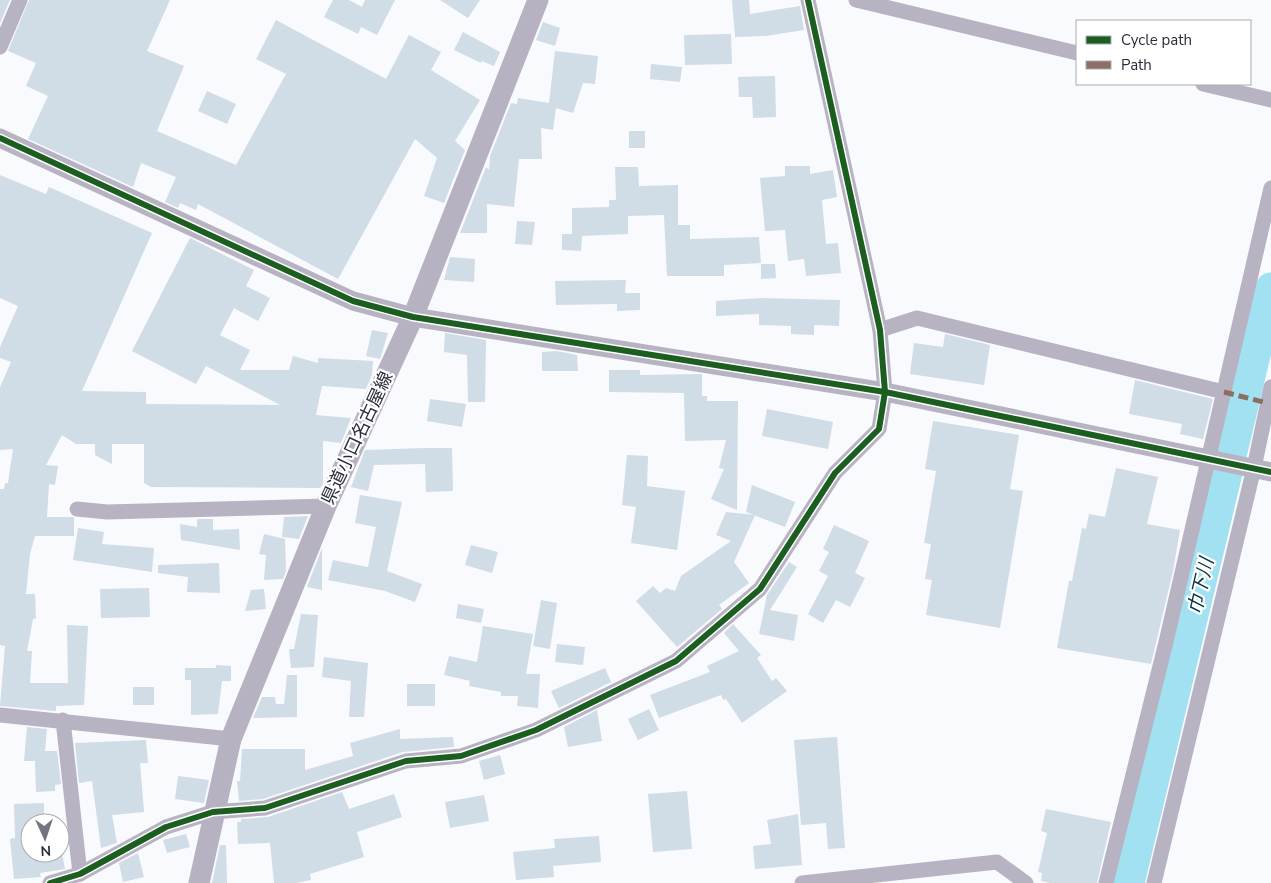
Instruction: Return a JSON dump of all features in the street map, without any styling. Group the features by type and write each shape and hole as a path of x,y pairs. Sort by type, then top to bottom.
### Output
{"main road":[{"name":"県道小口名古屋線","path":"199,883 230,739 326,506 413,317 538,0"}],"street":[{"path":"0,47 20,0"},
{"path":"50,883 80,874 166,827 213,812 265,808 406,761 461,756 536,730 676,661 760,589 835,474 879,429 885,392 880,330 808,0"},
{"path":"856,0 1076,54"},
{"path":"1207,85 1271,100"},
{"path":"0,138 354,301 413,317 885,392 1257,469"},
{"path":"1106,883 1211,459 1224,392 1271,188"},
{"path":"880,330 897,326 906,320 918,318 1224,392"},
{"path":"1154,883 1257,469 1271,387"},
{"path":"77,509 107,512 326,506"},
{"path":"0,715 64,720 230,739"},
{"path":"64,720 80,874"},
{"path":"802,883 997,862 1026,883"}],"building":[{"path":"0,0 10,0 0,23"},
{"path":"29,0 170,0 147,51 184,66 157,131 236,165 286,74 256,59 276,20 386,79 409,35 441,52 431,70 480,100 455,141 465,150 444,203 424,196 437,158 415,139 338,279 198,204 196,210 180,203 178,208 165,202 176,177 141,163 133,187 28,139 48,96 26,86 36,63 8,51"},
{"path":"333,0 349,0 362,7 365,0 395,0 377,35 361,27 358,34 324,17"},
{"path":"440,0 480,0 468,18"},
{"path":"732,0 749,0 750,14 800,6 804,30 766,36 735,37"},
{"path":"543,22 560,28 555,46 536,40"},
{"path":"463,32 500,52 494,66 482,61 481,63 454,50"},
{"path":"731,34 732,64 685,65 684,35"},
{"path":"555,51 598,56 595,84 583,83 573,113 556,108 553,130 541,128 542,159 519,159 514,207 487,204 487,233 460,233 486,167 489,170 490,156 511,103 517,104 518,98 549,103"},
{"path":"651,64 682,67 680,82 650,79"},
{"path":"775,76 776,117 753,118 752,97 739,97 738,77"},
{"path":"207,91 236,104 227,124 198,111"},
{"path":"629,131 645,131 645,148 629,148"},
{"path":"785,166 810,166 810,174 833,170 837,197 822,200 826,244 838,243 841,273 806,276 804,259 788,261 785,230 765,231 760,178 785,176"},
{"path":"615,167 638,167 639,186 678,185 678,225 690,225 690,239 759,237 761,263 724,265 724,276 667,276 664,215 628,216 628,234 582,236 581,251 562,250 562,234 572,234 572,208 609,207 609,200 616,200"},
{"path":"0,175 46,194 49,187 152,233 82,391 146,392 146,404 280,405 206,366 196,384 132,351 190,238 254,270 246,286 270,298 258,321 234,308 220,335 250,350 240,370 289,370 293,356 318,363 318,358 373,361 372,375 366,389 322,386 316,415 351,418 341,443 323,441 323,484 320,488 151,487 144,483 144,444 112,444 112,464 95,455 95,444 76,444 62,435 46,465 58,466 55,485 49,484 47,517 74,517 74,536 35,536 30,554 26,594 35,594 36,618 33,619 27,651 32,651 30,683 68,683 67,625 88,626 84,705 56,706 56,711 0,706 5,646 0,645 0,489 4,489 5,483 8,483 13,449 0,450 0,387 11,362 0,358 0,347 18,306 0,298"},
{"path":"517,221 535,222 532,245 515,244"},
{"path":"450,257 475,259 474,282 444,280"},
{"path":"761,264 775,264 776,278 761,279"},
{"path":"626,280 625,293 640,293 640,310 617,311 617,304 556,305 555,281"},
{"path":"762,298 840,300 839,326 814,325 814,335 791,334 791,326 759,325 759,314 716,316 716,301"},
{"path":"372,330 388,333 380,359 366,356"},
{"path":"445,333 486,340 485,402 468,402 467,355 444,352"},
{"path":"945,334 990,345 984,385 910,374 914,343 943,347"},
{"path":"557,351 577,355 578,371 542,371 542,352"},
{"path":"609,370 640,370 640,375 702,374 702,396 707,396 707,401 738,401 737,510 711,499 724,469 719,468 726,440 685,441 684,393 609,392"},
{"path":"1135,380 1213,399 1203,439 1180,434 1182,424 1129,414"},
{"path":"430,399 466,404 462,427 427,421"},
{"path":"767,409 833,422 828,449 762,436"},
{"path":"933,421 1019,435 1010,489 1023,491 1000,628 926,615 932,580 925,579 931,544 924,543 936,471 925,469"},
{"path":"452,448 453,491 426,492 425,464 374,465 368,491 351,487 365,450"},
{"path":"627,455 648,456 647,486 685,491 677,550 631,543 636,507 622,505"},
{"path":"1116,468 1158,477 1147,524 1180,530 1173,571 1151,664 1057,648 1069,581 1072,581 1082,528 1086,529 1089,514 1105,517"},
{"path":"752,485 795,502 785,527 746,512"},
{"path":"360,495 402,502 387,571 422,584 415,602 385,591 328,580 333,560 368,567 376,527 355,523"},
{"path":"726,512 755,515 734,562 749,583 719,605 722,609 677,647 636,601 653,586 660,593 666,588 675,591 681,576 731,541 716,535"},
{"path":"308,516 299,539 282,537 284,517"},
{"path":"197,519 213,519 213,530 239,529 240,550 181,540 180,524 197,527"},
{"path":"834,525 869,541 855,573 865,578 850,607 836,600 823,623 808,614 828,576 819,571 829,552 823,549"},
{"path":"78,528 104,532 102,544 154,548 152,572 73,560"},
{"path":"264,534 285,539 286,571 283,579 264,580 266,555 259,554"},
{"path":"471,545 498,552 492,573 465,565"},
{"path":"322,548 322,590 307,587"},
{"path":"789,562 797,567 770,610 798,615 794,641 759,634 767,595"},
{"path":"219,563 220,593 187,592 188,577 158,573 158,565"},
{"path":"149,588 150,617 101,618 100,589"},
{"path":"264,589 266,609 245,611 251,590"},
{"path":"541,600 557,603 550,649 533,646"},
{"path":"458,604 484,609 481,623 456,618"},
{"path":"301,614 318,615 314,667 291,668 289,649 294,649"},
{"path":"733,624 761,655 757,658 772,681 776,678 787,691 742,723 726,699 723,700 721,695 659,718 650,695 710,672 707,666 739,651 724,633"},
{"path":"483,626 533,634 526,674 540,674 538,708 517,706 518,696 501,696 501,692 469,686 470,681 444,675 449,656 477,662"},
{"path":"557,644 585,647 583,665 555,662"},
{"path":"324,657 368,663 364,717 349,717 351,681 322,677"},
{"path":"216,665 231,666 231,681 222,681 218,714 191,715 191,680 185,680 185,668 216,668"},
{"path":"605,668 611,682 559,708 551,691"},
{"path":"287,675 297,675 297,717 253,718 262,697 275,697 276,704 284,704"},
{"path":"407,684 435,684 435,706 407,706"},
{"path":"133,687 154,687 154,705 133,705"},
{"path":"649,709 659,730 638,740 628,719"},
{"path":"597,710 602,741 568,747 564,727"},
{"path":"27,727 47,729 45,751 57,751 61,784 55,785 55,791 36,792 35,761 24,761"},
{"path":"400,729 400,739 453,737 454,747 403,752 263,799 239,801 237,781 240,781 242,749 305,749 305,770 353,756 350,743"},
{"path":"837,737 845,848 828,849 826,823 801,825 794,740"},
{"path":"146,740 148,763 140,763 144,812 112,815 117,843 101,848 92,781 79,783 75,743"},
{"path":"500,755 505,774 484,780 479,761"},
{"path":"178,776 209,780 204,803 175,799"},
{"path":"687,791 692,849 653,852 648,794"},
{"path":"342,792 349,809 394,794 402,817 357,832 364,857 310,874 311,880 296,883 274,883 270,843 238,844 237,822 241,822 241,819 268,817"},
{"path":"484,795 489,821 450,828 445,802"},
{"path":"44,803 44,813 20,813 20,863 64,863 65,869 40,873 41,877 14,879 10,839 15,838 14,804"},
{"path":"1046,809 1111,822 1097,883 1050,883 1041,881 1042,873 1038,872 1047,833 1041,831"},
{"path":"798,814 802,865 755,869 753,846 771,844 767,820"},
{"path":"186,834 190,847 167,853 163,840"},
{"path":"599,836 601,862 553,866 554,877 516,880 513,852 555,848 554,839"},
{"path":"220,845 226,845 227,883 212,883"},
{"path":"138,853 144,877 123,882 119,863"}],"waterway":[{"name":"巾下川","path":"1129,883 1271,288"}],"marked path":[{"path":"1224,392 1267,403"}],"cycle path":[{"path":"50,883 80,874 166,827 213,812 265,808 406,761 461,756 536,730 676,661 760,589 835,473 879,429 885,392 880,330 808,0"},
{"path":"0,138 353,301 413,317 885,392 1271,472"}]}
